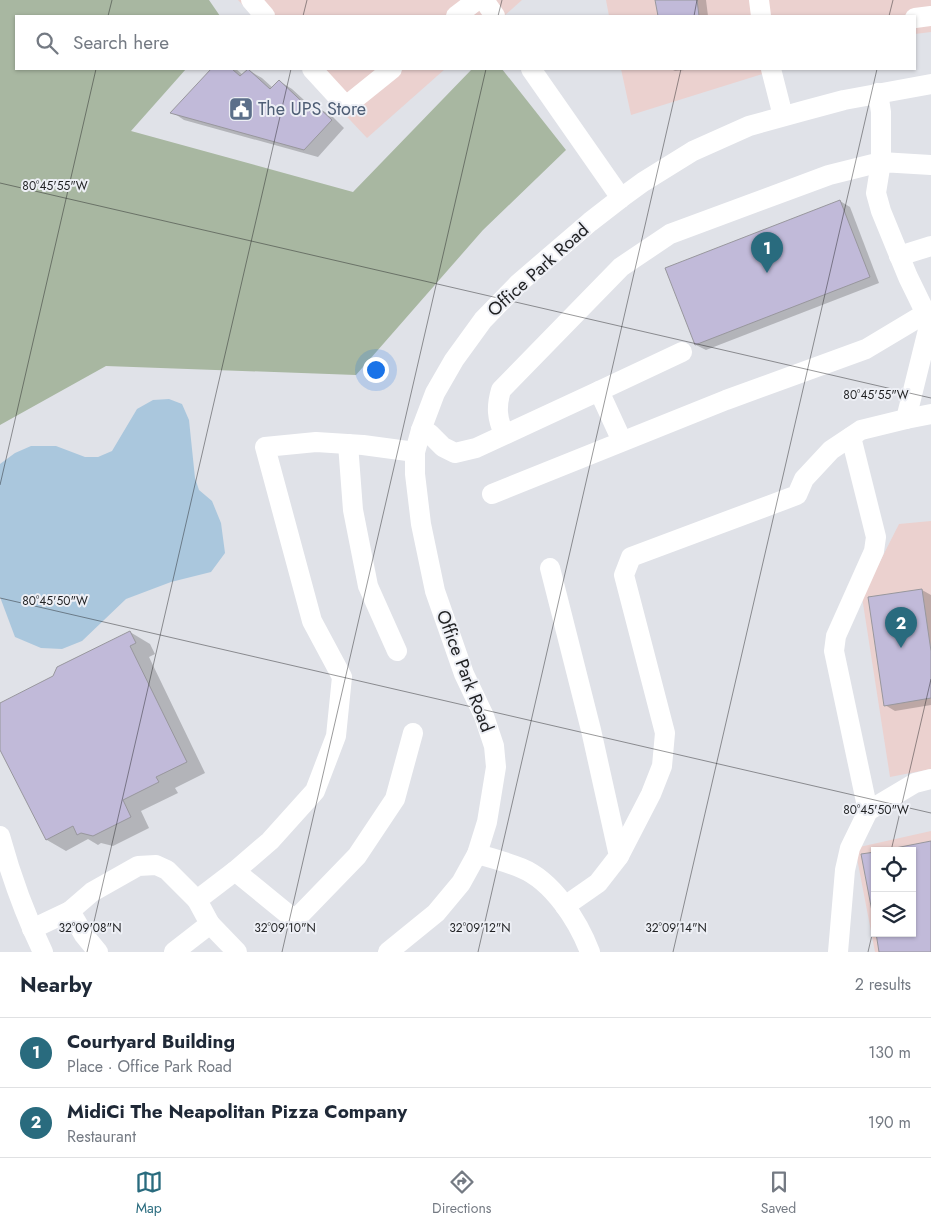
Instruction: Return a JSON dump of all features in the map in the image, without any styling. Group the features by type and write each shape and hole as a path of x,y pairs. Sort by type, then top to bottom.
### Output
{"street":[{"path":"251,0 264,15"},
{"path":"457,15 477,0"},
{"path":"484,0 494,15"},
{"path":"759,0 761,15"},
{"path":"916,18 931,16"},
{"path":"313,70 346,106 391,70"},
{"path":"532,70 621,198"},
{"path":"771,70 783,116"},
{"name":"Office Park Road","path":"388,952 436,912 461,883 477,854 487,822 494,788 496,767 494,746 484,716 464,674 435,591 421,524 415,474 415,452 420,430 439,385 454,360 483,320 519,283 621,198 693,151 749,126 783,116 844,100 931,84"},
{"path":"878,93 881,112 882,162 876,193 881,211 900,256 928,312 930,322 906,419"},
{"path":"504,434 498,421 497,404 501,390 622,267 670,234 829,175 882,162 931,165"},
{"path":"900,256 931,246"},
{"path":"492,494 726,400 866,349 928,312"},
{"path":"420,430 430,434 442,447 455,453 476,448 682,352"},
{"path":"599,391 622,441"},
{"path":"565,906 598,883 619,856 651,794 662,766 664,734 624,575 631,556 797,495 804,479 831,450 861,430 931,414"},
{"path":"851,437 876,537 874,550 836,636 834,651 868,811"},
{"path":"197,900 270,841 315,791 336,736 342,677 312,621 265,447 316,442 415,452"},
{"path":"348,444 353,510 368,586 397,651"},
{"path":"550,568 591,730 619,856"},
{"path":"235,871 296,920 357,856 395,800 413,732"},
{"path":"838,952 845,870 850,848 868,811 916,783 931,779"},
{"path":"0,836 10,872 43,952"},
{"path":"477,854 522,868 544,883 565,906 584,937 590,952"},
{"path":"32,929 70,911 92,892 138,866 156,865 167,870 197,900 210,924 237,952"},
{"path":"70,911 84,935 98,952"},
{"path":"174,952 210,924"}],"shaded area":[{"path":"238,0 522,0 505,15 252,15"},
{"path":"606,0 931,0 931,32 916,34 916,15 609,15"},
{"path":"303,70 444,70 367,138"},
{"path":"621,70 775,70 631,115"},
{"path":"931,521 931,769 890,777 862,597 899,524"},
{"path":"931,831 931,952 875,952 872,937 916,937 916,847 871,847 871,931 855,848"}],"green space":[{"path":"0,0 209,0 219,15 15,15 15,70 185,70 131,131 353,192 471,70 503,70 566,150 483,230 356,375 106,366 0,425"}],"water":[{"path":"169,399 182,404 189,420 195,478 199,490 212,501 221,523 225,553 211,572 171,582 126,599 82,641 62,649 41,648 15,637 0,597 0,464 15,453 31,446 56,446 85,457 98,457 112,451 137,409 153,400"}],"building":[{"path":"655,0 697,0 699,15 658,15"},
{"name":"The UPS Store","path":"210,70 233,70 240,76 249,70 270,89 279,80 313,112 318,107 332,120 304,150 170,113"},
{"path":"840,200 870,277 695,345 665,268"},
{"path":"922,589 931,651 931,698 884,706 868,597"},
{"path":"130,631 136,643 130,646 187,762 156,777 159,782 123,800 131,817 93,836 81,833 77,835 73,826 46,840 0,750 0,703 53,676 57,667"},
{"path":"931,841 931,952 879,952 877,937 916,937 916,847 900,847"},
{"path":"871,853 871,906 861,854"}],"place":[{"name":"The UPS Store","path":"241,109"},
{"name":"Courtyard Building","path":"767,273"},
{"name":"MidiCi The Neapolitan Pizza Company","path":"901,648"}]}
